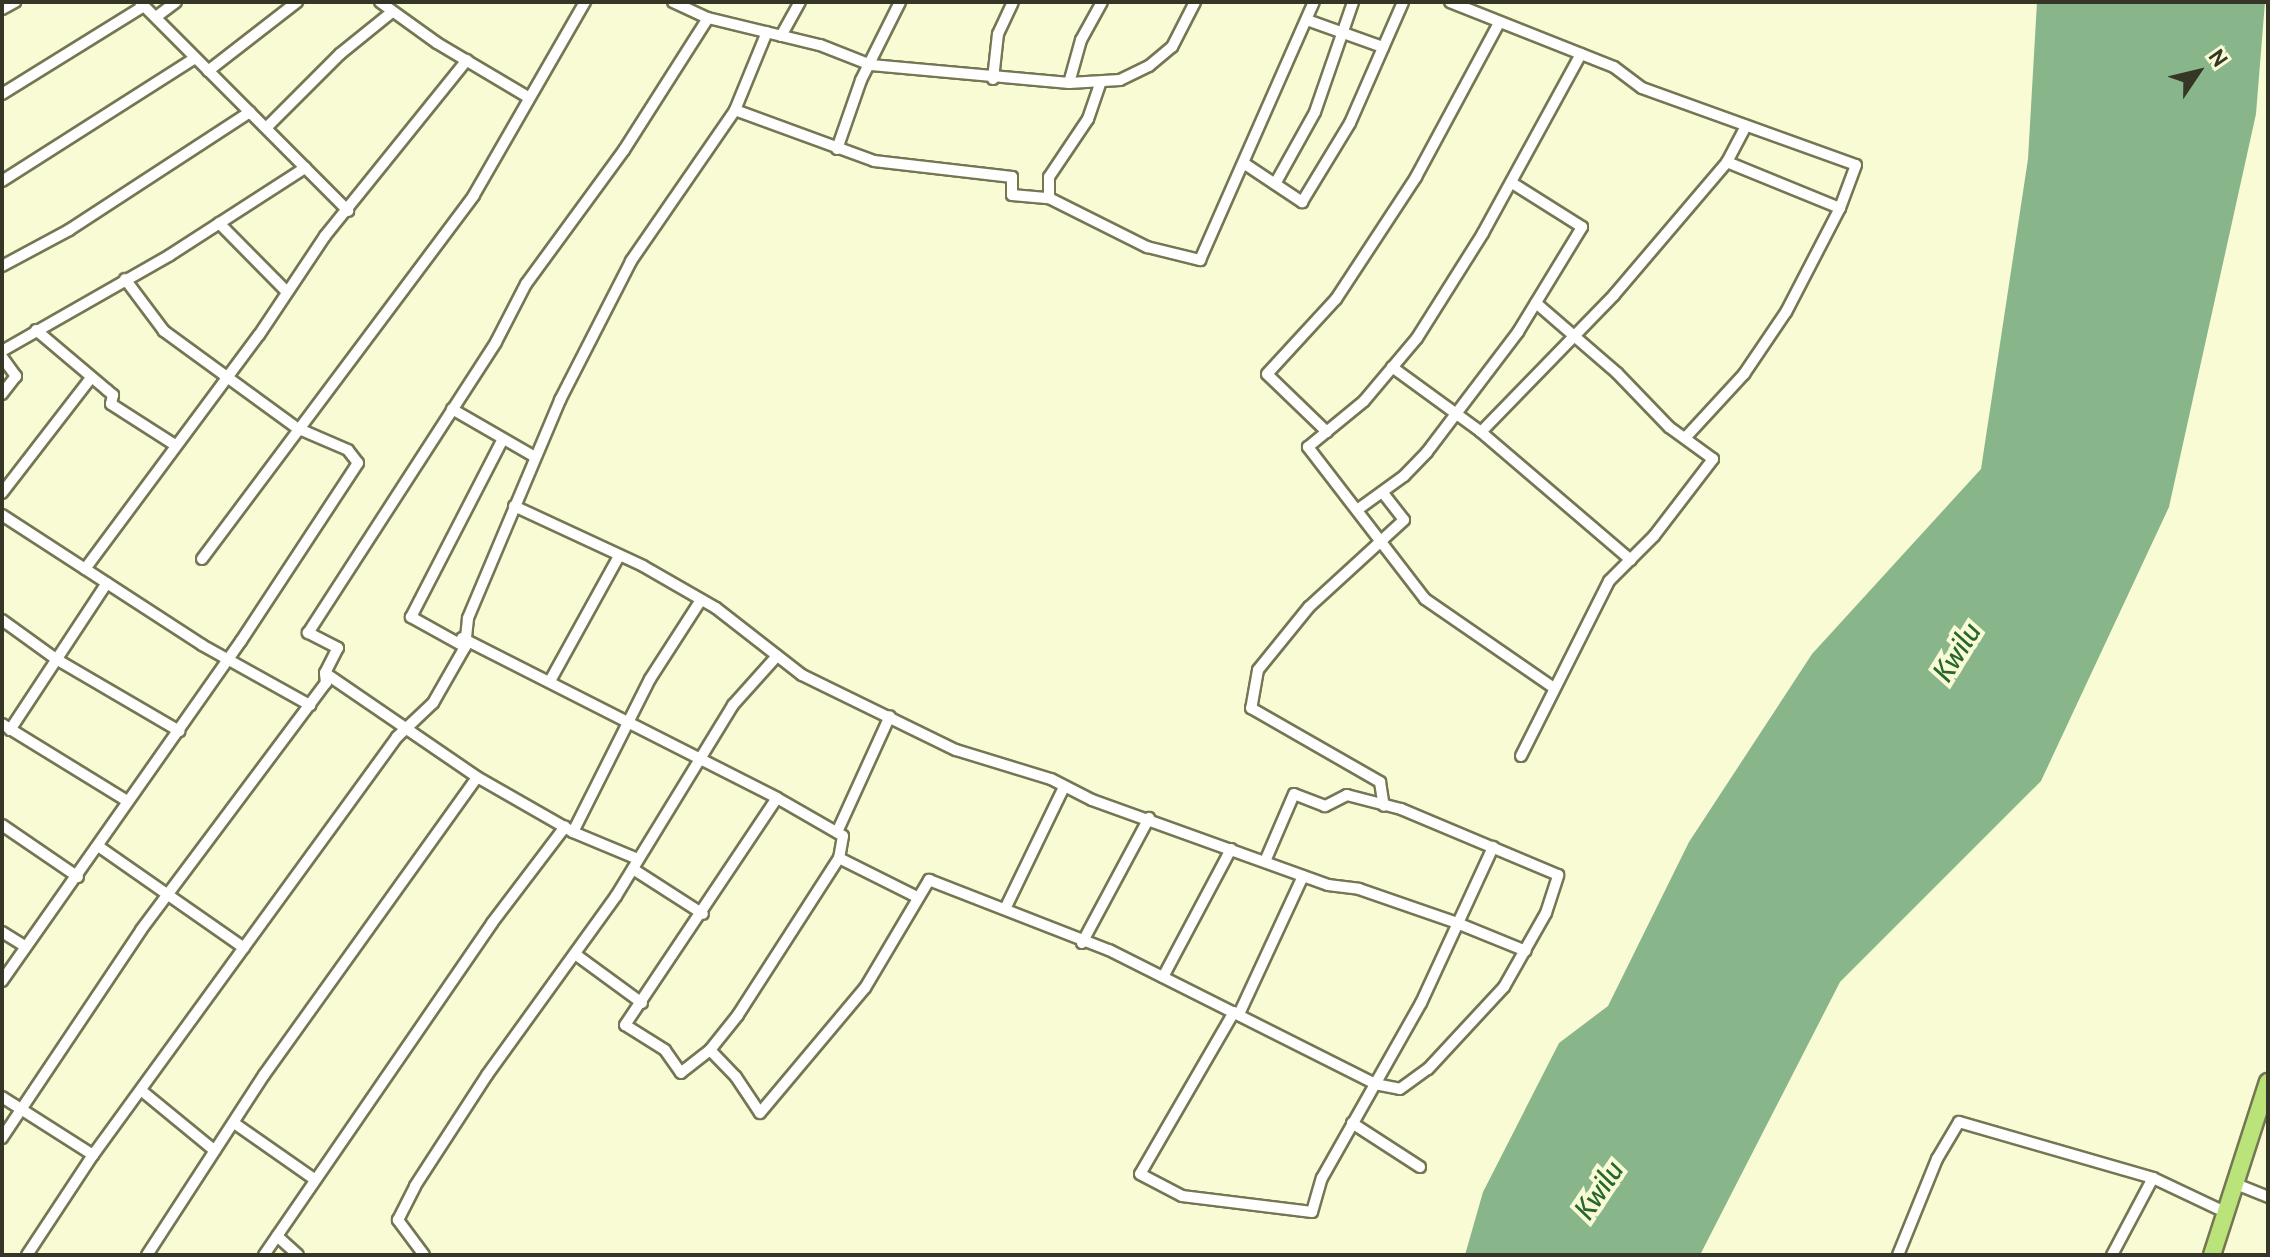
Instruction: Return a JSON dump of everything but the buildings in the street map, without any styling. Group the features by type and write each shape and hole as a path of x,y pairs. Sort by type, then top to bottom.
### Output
{"highway":[{"path":"2212,1255 2268,1082"}],"street":[{"path":"2,9 15,2"},
{"path":"156,17 176,2"},
{"path":"208,71 297,2"},
{"path":"380,2 528,97"},
{"path":"202,559 474,195 585,2"},
{"path":"673,2 694,6 708,18 781,36 871,65 924,67 993,79 1069,83 1101,82 1149,66 1172,47 1195,2"},
{"path":"781,36 800,2"},
{"path":"837,149 900,2"},
{"path":"993,79 998,34 1013,2"},
{"path":"1069,83 1081,40 1102,2"},
{"path":"735,110 874,161 1012,177 1012,195 1049,198 1147,247 1200,260 1314,2"},
{"path":"1275,184 1315,112 1353,2"},
{"path":"1245,164 1302,202 1350,123 1403,2"},
{"path":"1450,2 1498,25 1614,67 1642,88 1856,165 1840,208 1786,312 1744,374 1686,437"},
{"path":"2,94 142,4 250,112 268,126 348,211"},
{"path":"268,126 340,54 392,12"},
{"path":"2,1138 168,896 326,683 325,673 338,648 308,633 452,409 526,284 624,150 708,18"},
{"path":"1307,20 1383,47"},
{"path":"1327,432 1267,374 1336,299 1408,190 1465,94 1498,25"},
{"path":"27,1255 93,1155 244,948 408,728 433,703 463,642 535,457 631,261 735,110 767,32"},
{"path":"1554,688 1425,599 1380,545 1308,447 1392,367 1452,285 1512,183 1581,54"},
{"path":"2,181 195,58"},
{"path":"85,569 287,292 467,60"},
{"path":"1049,198 1049,177 1088,119 1101,82"},
{"path":"2,266 69,230 250,112"},
{"path":"1481,432 1614,295 1727,162 1746,126"},
{"path":"1727,162 1840,208"},
{"path":"2,351 219,223 305,168"},
{"path":"1357,510 1383,493 1427,452 1536,303 1582,227 1512,183"},
{"path":"219,223 287,292"},
{"path":"2,981 179,731 358,463 348,450 297,428 164,331 125,279"},
{"path":"1521,756 1609,581 1631,560 1713,459 1686,437 1675,433 1617,373 1536,303"},
{"path":"36,330 113,395 111,404 175,445"},
{"path":"2,357 16,376 2,394"},
{"path":"1392,367 1481,432 1631,560"},
{"path":"2,493 91,378"},
{"path":"452,409 502,441 535,457"},
{"path":"502,441 411,617 630,721 698,758 777,798 838,830 843,840 839,858 738,1015 710,1050 681,1073 665,1050 625,1025 703,914 777,798"},
{"path":"1383,493 1404,520 1380,545 1327,589 1258,670 1251,708 1380,782 1384,806"},
{"path":"514,506 618,558 643,566 701,600 802,675 956,750 1266,859 1303,876 1457,923 1526,951"},
{"path":"2,515 227,660 310,705"},
{"path":"550,681 618,558"},
{"path":"107,583 6,727 127,801"},
{"path":"264,1255 314,1179 569,830 701,600"},
{"path":"2,620 56,659 179,731"},
{"path":"424,1255 401,1227 400,1215 487,1075 636,864 733,705 777,656"},
{"path":"325,673 477,777 636,864 703,914"},
{"path":"838,830 890,716"},
{"path":"147,1255 234,1123 477,777"},
{"path":"1005,909 1064,787"},
{"path":"710,1050 736,1077 760,1113 865,988 915,896 929,880 1163,977 1375,1084 1400,1089 1428,1069 1504,987 1526,951 1558,875 1493,847 1347,795 1325,806 1294,794 1266,859"},
{"path":"1082,943 1149,818"},
{"path":"2,825 78,877"},
{"path":"98,846 244,948"},
{"path":"1303,876 1236,1013 1140,1174 1182,1196 1312,1212 1322,1178 1421,1003 1493,847"},
{"path":"1163,977 1231,849"},
{"path":"839,858 915,896"},
{"path":"2,932 26,947"},
{"path":"575,954 642,1003"},
{"path":"142,1091 215,1151"},
{"path":"2,1097 93,1155"},
{"path":"234,1123 314,1179"},
{"path":"1352,1123 1420,1167"},
{"path":"1898,1255 1955,1123 2153,1178 2225,1212"},
{"path":"2112,1255 2153,1178"},
{"path":"2236,1184 2268,1197"},
{"path":"277,1236 298,1255"}],"water":[{"name":"Kwilu","path":"2037,2 2265,2 2256,114 2169,507 2041,781 1840,982 1700,1255 1465,1255 1483,1192 1559,1043 1608,1006 1689,842 1812,654 1981,469 2028,159"}]}
